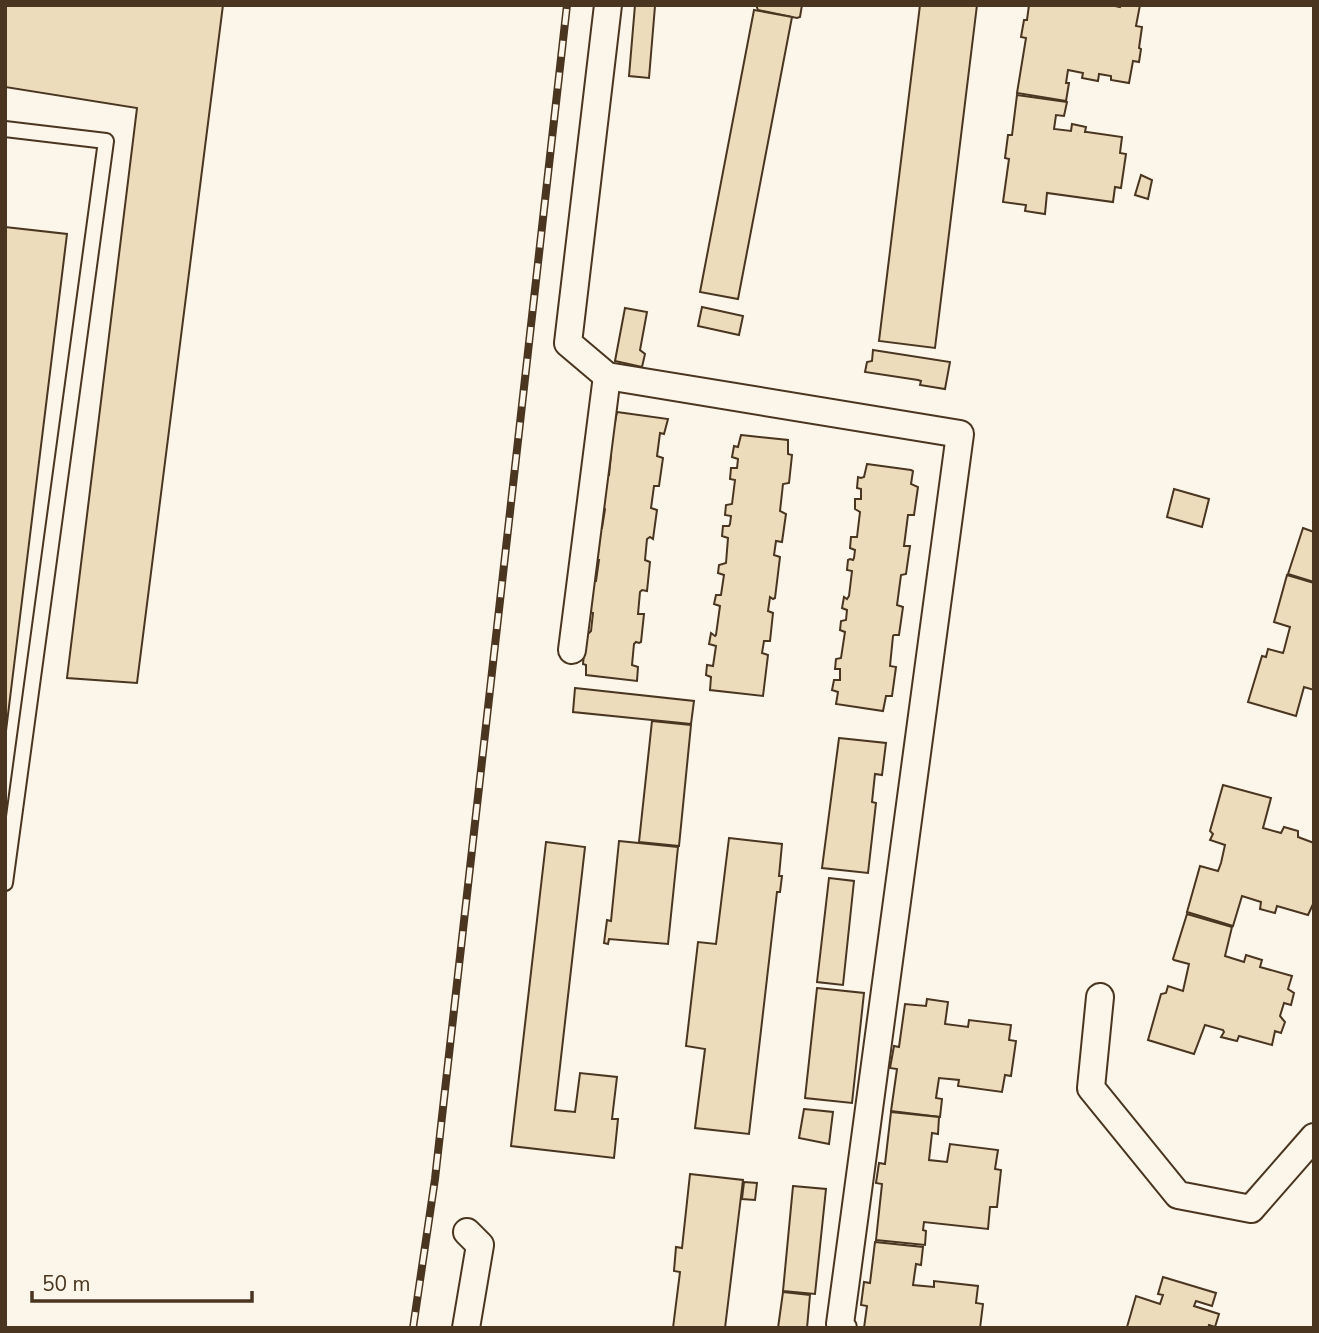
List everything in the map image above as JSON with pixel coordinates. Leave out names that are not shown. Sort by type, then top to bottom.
[{"type":"street","points":[[608,5],[568,343],[607,376],[960,434],[840,1324],[843,1328]]},
{"type":"street","points":[[572,650],[607,376]]},
{"type":"street","points":[[1100,997],[1091,1088],[1178,1195],[1251,1209],[1314,1136]]},
{"type":"street","points":[[466,1328],[480,1245],[467,1232]]},
{"type":"lane","points":[[5,129],[106,141],[5,883]]},
{"type":"building","points":[[5,5],[223,5],[137,683],[67,678],[137,108],[5,87]]},
{"type":"building","points":[[635,5],[655,6],[649,78],[629,76]]},
{"type":"building","points":[[756,5],[802,5],[800,17],[797,18],[758,10]]},
{"type":"building","points":[[920,5],[977,5],[935,348],[879,341]]},
{"type":"building","points":[[1029,5],[1140,5],[1136,26],[1142,27],[1141,49],[1139,62],[1133,61],[1129,83],[1111,80],[1111,76],[1099,74],[1098,81],[1082,78],[1083,73],[1068,70],[1066,101],[1017,93],[1026,38],[1021,37]]},
{"type":"building","points":[[754,10],[792,17],[738,299],[700,292]]},
{"type":"building","points":[[1017,95],[1067,102],[1064,116],[1056,115],[1054,129],[1071,131],[1072,124],[1086,127],[1085,132],[1122,137],[1120,153],[1126,154],[1121,188],[1115,187],[1113,202],[1047,193],[1045,214],[1025,211],[1026,205],[1003,202],[1009,159],[1005,158],[1008,135],[1012,135]]},
{"type":"building","points":[[1141,175],[1152,180],[1148,199],[1135,195]]},
{"type":"building","points":[[5,227],[67,234],[5,739]]},
{"type":"building","points":[[702,307],[743,316],[739,335],[698,326]]},
{"type":"building","points":[[625,308],[647,312],[640,350],[645,354],[642,367],[615,361]]},
{"type":"building","points":[[873,350],[950,362],[945,389],[920,385],[921,381],[918,380],[865,372],[867,362],[872,361]]},
{"type":"building","points":[[617,412],[668,419],[664,434],[660,433],[657,456],[663,458],[659,486],[654,486],[651,508],[657,510],[653,539],[647,539],[645,560],[650,562],[647,591],[640,592],[638,614],[644,614],[641,642],[634,644],[632,665],[638,667],[637,681],[586,675],[586,665],[583,664],[586,633],[591,631],[593,613],[589,612],[599,560],[595,560],[599,529],[602,528],[605,509],[602,506],[605,475],[609,475],[611,455],[608,454]]},
{"type":"building","points":[[741,435],[788,440],[788,454],[792,455],[789,483],[783,484],[780,511],[786,514],[782,542],[776,541],[774,555],[780,557],[775,598],[770,597],[768,611],[773,613],[770,641],[764,641],[762,653],[768,655],[763,696],[710,690],[711,677],[706,675],[707,665],[713,666],[716,646],[709,644],[711,633],[716,635],[720,606],[714,604],[716,595],[721,595],[724,575],[718,573],[719,565],[726,563],[728,538],[722,536],[723,526],[730,524],[731,516],[725,515],[726,505],[732,504],[735,480],[730,479],[731,468],[737,468],[738,459],[732,457],[734,446],[738,447]]},
{"type":"building","points":[[867,464],[911,470],[911,484],[918,487],[914,515],[908,515],[904,546],[910,546],[906,574],[901,575],[897,605],[903,607],[899,635],[893,636],[890,666],[896,667],[892,696],[886,696],[883,711],[836,704],[838,692],[832,690],[834,680],[840,680],[840,669],[835,669],[836,659],[841,658],[845,632],[840,630],[841,621],[846,620],[847,610],[842,608],[844,597],[847,599],[849,596],[852,571],[847,570],[848,560],[853,560],[855,550],[850,548],[851,537],[857,537],[860,512],[855,509],[855,499],[861,499],[861,489],[857,488],[858,477],[864,477]]},
{"type":"building","points":[[1174,489],[1209,499],[1202,527],[1167,517]]},
{"type":"building","points":[[1303,528],[1314,532],[1314,582],[1288,574]]},
{"type":"building","points":[[1287,575],[1314,583],[1314,690],[1304,687],[1296,716],[1248,702],[1262,656],[1266,657],[1268,649],[1283,653],[1284,650],[1290,627],[1274,622]]},
{"type":"building","points":[[575,688],[694,701],[691,724],[573,712]]},
{"type":"building","points":[[652,721],[691,725],[679,846],[639,842]]},
{"type":"building","points":[[839,738],[886,743],[882,775],[875,774],[872,802],[876,803],[868,873],[822,868]]},
{"type":"building","points":[[1223,785],[1271,798],[1263,828],[1281,833],[1284,827],[1298,831],[1298,837],[1314,843],[1314,902],[1308,915],[1277,906],[1275,913],[1260,909],[1261,902],[1242,896],[1233,926],[1187,912],[1200,866],[1218,871],[1221,863],[1225,845],[1210,840],[1213,834],[1210,831]]},
{"type":"building","points":[[729,838],[782,844],[779,876],[782,876],[780,892],[777,892],[749,1134],[695,1128],[705,1049],[686,1046],[698,942],[716,944]]},
{"type":"building","points":[[619,841],[678,847],[668,944],[609,939],[608,944],[604,943],[607,920],[611,921]]},
{"type":"building","points":[[546,842],[585,847],[555,1110],[575,1112],[580,1073],[617,1077],[612,1119],[618,1119],[614,1158],[511,1146]]},
{"type":"building","points":[[829,878],[854,881],[843,985],[817,982]]},
{"type":"building","points":[[1187,914],[1232,927],[1225,956],[1244,962],[1246,955],[1262,960],[1260,967],[1292,976],[1288,989],[1294,993],[1291,1005],[1284,1003],[1280,1016],[1285,1022],[1281,1033],[1275,1031],[1272,1045],[1239,1036],[1237,1041],[1221,1037],[1223,1030],[1205,1025],[1194,1054],[1148,1040],[1161,994],[1166,993],[1168,986],[1183,991],[1189,964],[1173,959]]},
{"type":"building","points":[[817,988],[864,993],[852,1103],[805,1098]]},
{"type":"building","points":[[927,999],[948,1002],[945,1024],[968,1027],[969,1020],[1011,1025],[1009,1040],[1016,1041],[1011,1076],[1005,1075],[1002,1092],[958,1086],[959,1080],[939,1078],[936,1098],[942,1099],[940,1117],[891,1111],[897,1069],[890,1068],[894,1046],[899,1047],[905,1004],[926,1006]]},
{"type":"building","points":[[804,1109],[833,1112],[829,1144],[799,1138]]},
{"type":"building","points":[[891,1112],[939,1117],[938,1134],[932,1133],[929,1160],[947,1162],[950,1144],[998,1150],[995,1169],[1001,1170],[997,1207],[990,1207],[988,1229],[924,1222],[925,1245],[876,1240],[882,1184],[876,1183],[879,1163],[885,1164]]},
{"type":"building","points":[[690,1174],[743,1180],[725,1328],[673,1328],[680,1272],[674,1271],[676,1247],[682,1248]]},
{"type":"building","points":[[744,1182],[757,1183],[755,1200],[742,1199]]},
{"type":"building","points":[[793,1186],[826,1189],[815,1294],[783,1291]]},
{"type":"building","points":[[875,1242],[923,1247],[921,1265],[916,1264],[913,1285],[934,1287],[934,1281],[978,1286],[976,1303],[983,1304],[980,1328],[864,1328],[867,1306],[861,1305],[864,1282],[870,1283]]},
{"type":"building","points":[[1163,1277],[1216,1293],[1212,1306],[1196,1301],[1194,1306],[1219,1314],[1215,1327],[1127,1327],[1136,1296],[1160,1304],[1163,1295],[1158,1294]]},
{"type":"building","points":[[783,1292],[810,1295],[807,1328],[778,1328]]},
{"type":"railway","points":[[413,1328],[435,1179],[567,5]]}]
